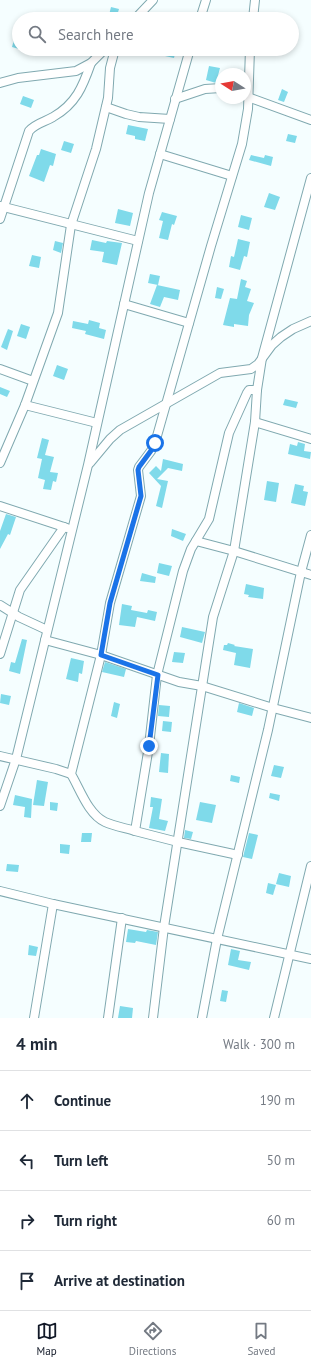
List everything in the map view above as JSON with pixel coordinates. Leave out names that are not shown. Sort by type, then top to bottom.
[{"type":"street","points":[[142,12],[153,0]]},
{"type":"street","points":[[202,12],[206,0]]},
{"type":"street","points":[[254,12],[256,0]]},
{"type":"street","points":[[0,83],[18,78],[76,71],[91,62],[97,56]]},
{"type":"street","points":[[0,463],[25,405],[58,313],[71,225],[92,161],[106,107],[113,56]]},
{"type":"street","points":[[0,806],[16,759],[45,640],[68,528],[88,465],[138,241],[160,154],[188,56]]},
{"type":"street","points":[[248,68],[249,56]]},
{"type":"street","points":[[0,219],[2,207],[30,131],[33,126],[52,118],[71,102],[81,89],[91,62]]},
{"type":"street","points":[[176,99],[205,89],[215,88]]},
{"type":"street","points":[[251,99],[311,120]]},
{"type":"street","points":[[238,855],[178,842],[105,822],[98,818],[91,809],[71,774],[101,655],[109,609],[141,496],[138,470],[153,448],[242,144],[246,126],[246,104]]},
{"type":"street","points":[[106,107],[139,117],[170,119]]},
{"type":"street","points":[[160,154],[232,176]]},
{"type":"street","points":[[153,1018],[164,927],[213,616],[234,551],[255,422],[257,390],[262,358],[311,178]]},
{"type":"street","points":[[2,207],[138,241]]},
{"type":"street","points":[[124,304],[189,323]]},
{"type":"street","points":[[88,465],[110,439],[120,430],[220,373],[251,369],[258,364],[272,346],[281,338],[293,329],[311,321]]},
{"type":"street","points":[[0,369],[33,381]]},
{"type":"street","points":[[135,831],[149,746],[158,675],[186,560],[209,519],[225,446],[233,422],[249,390],[257,390]]},
{"type":"street","points":[[25,405],[97,423]]},
{"type":"street","points":[[255,422],[311,439]]},
{"type":"street","points":[[0,506],[68,528]]},
{"type":"street","points":[[0,654],[18,594],[24,583],[68,528]]},
{"type":"street","points":[[202,1018],[217,939],[273,708],[301,572],[311,535]]},
{"type":"street","points":[[196,541],[311,575]]},
{"type":"street","points":[[0,605],[47,630]]},
{"type":"street","points":[[45,640],[101,655],[179,682],[202,686],[311,718]]},
{"type":"street","points":[[0,756],[71,774]]},
{"type":"street","points":[[274,1018],[311,866]]},
{"type":"street","points":[[0,891],[53,904],[311,958]]},
{"type":"street","points":[[34,1018],[53,904]]},
{"type":"street","points":[[108,1018],[122,918]]},
{"type":"building","points":[[111,7],[119,9],[118,12],[110,12]]},
{"type":"building","points":[[209,66],[220,68],[215,68],[215,83],[206,80]]},
{"type":"building","points":[[282,89],[288,92],[284,102],[278,100]]},
{"type":"building","points":[[23,96],[34,100],[31,108],[20,104]]},
{"type":"building","points":[[128,125],[148,129],[145,141],[135,139],[135,136],[126,134]]},
{"type":"building","points":[[288,134],[297,136],[295,143],[286,141]]},
{"type":"building","points":[[64,141],[74,144],[71,153],[61,150]]},
{"type":"building","points":[[41,149],[56,154],[53,166],[50,165],[44,182],[29,176],[37,155],[39,155]]},
{"type":"building","points":[[251,155],[264,158],[265,155],[273,157],[271,166],[249,160]]},
{"type":"building","points":[[269,193],[280,197],[275,210],[264,207]]},
{"type":"building","points":[[118,209],[133,213],[130,226],[115,223]]},
{"type":"building","points":[[162,212],[177,216],[174,225],[172,224],[168,240],[159,238],[163,221],[159,220]]},
{"type":"building","points":[[241,215],[252,218],[249,230],[238,227]]},
{"type":"building","points":[[238,239],[250,242],[247,257],[244,256],[240,270],[229,267],[231,256],[234,257]]},
{"type":"building","points":[[92,240],[106,243],[107,241],[122,243],[117,265],[102,262],[104,252],[90,250]]},
{"type":"building","points":[[55,241],[63,243],[61,253],[53,250]]},
{"type":"building","points":[[32,255],[41,257],[39,268],[29,266]]},
{"type":"building","points":[[150,274],[160,276],[158,285],[148,283]]},
{"type":"building","points":[[241,279],[247,281],[245,287],[251,289],[247,301],[254,303],[249,315],[248,326],[234,324],[234,327],[223,325],[230,298],[237,299]]},
{"type":"building","points":[[157,285],[180,290],[178,300],[164,297],[160,307],[150,304]]},
{"type":"building","points":[[217,287],[224,289],[221,299],[215,298]]},
{"type":"building","points":[[89,320],[100,323],[99,328],[106,330],[104,339],[85,334],[86,331],[72,328],[73,321],[88,324]]},
{"type":"building","points":[[21,324],[30,327],[26,339],[17,336]]},
{"type":"building","points":[[8,329],[13,331],[7,350],[1,347]]},
{"type":"building","points":[[57,365],[68,369],[64,380],[53,376]]},
{"type":"building","points":[[0,387],[10,391],[7,397],[0,394]]},
{"type":"building","points":[[285,399],[298,402],[296,408],[283,405]]},
{"type":"building","points":[[42,438],[49,440],[45,455],[54,457],[50,472],[58,473],[56,482],[53,481],[51,490],[43,489],[45,480],[38,478],[42,459],[37,458]]},
{"type":"building","points":[[298,442],[305,444],[304,451],[311,452],[310,459],[288,454],[290,444],[297,446]]},
{"type":"building","points":[[163,459],[183,464],[182,471],[168,468],[157,479],[168,481],[162,508],[156,506],[161,486],[149,473],[156,466],[161,471]]},
{"type":"building","points":[[267,481],[279,483],[276,502],[264,500]]},
{"type":"building","points":[[295,484],[304,486],[303,491],[308,492],[305,506],[291,503]]},
{"type":"building","points":[[6,514],[16,517],[10,535],[8,534],[0,549],[0,531]]},
{"type":"building","points":[[172,529],[186,534],[183,541],[171,536]]},
{"type":"building","points":[[159,563],[172,566],[169,576],[157,573]]},
{"type":"building","points":[[142,573],[156,577],[155,583],[140,581]]},
{"type":"building","points":[[246,584],[264,588],[263,599],[248,597],[249,595],[244,594]]},
{"type":"building","points":[[122,604],[132,606],[131,610],[147,613],[148,610],[157,612],[155,621],[137,617],[135,627],[119,625]]},
{"type":"building","points":[[182,627],[205,632],[202,643],[180,637]]},
{"type":"building","points":[[22,639],[27,640],[20,674],[9,671],[11,662],[15,663]]},
{"type":"building","points":[[228,643],[235,645],[234,646],[253,649],[250,668],[234,665],[236,653],[223,650],[224,645],[227,645]]},
{"type":"building","points":[[174,652],[185,653],[183,663],[172,662]]},
{"type":"building","points":[[71,658],[84,661],[82,674],[79,673],[78,682],[66,679]]},
{"type":"building","points":[[105,662],[126,669],[124,677],[102,672]]},
{"type":"building","points":[[1,694],[11,696],[9,705],[0,703]]},
{"type":"building","points":[[114,702],[120,704],[117,718],[111,716]]},
{"type":"building","points":[[239,703],[254,708],[252,716],[237,712]]},
{"type":"building","points":[[159,705],[170,706],[169,717],[158,716]]},
{"type":"building","points":[[163,721],[172,722],[171,732],[162,731]]},
{"type":"building","points":[[161,753],[169,754],[168,773],[159,772]]},
{"type":"building","points":[[274,765],[284,767],[281,778],[271,776]]},
{"type":"building","points":[[231,775],[240,777],[239,783],[230,781]]},
{"type":"building","points":[[37,780],[48,782],[44,806],[33,805]]},
{"type":"building","points":[[270,793],[280,795],[279,801],[269,798]]},
{"type":"building","points":[[15,795],[32,799],[31,818],[24,817],[25,807],[13,805]]},
{"type":"building","points":[[151,797],[162,799],[159,819],[168,821],[165,831],[149,828],[153,807],[150,807]]},
{"type":"building","points":[[50,802],[58,803],[57,811],[50,810]]},
{"type":"building","points":[[200,802],[216,805],[212,823],[196,820]]},
{"type":"building","points":[[185,830],[193,832],[191,839],[184,838]]},
{"type":"building","points":[[82,833],[92,833],[91,842],[81,842]]},
{"type":"building","points":[[249,833],[258,835],[252,859],[243,857]]},
{"type":"building","points":[[60,844],[70,845],[69,854],[60,853]]},
{"type":"building","points":[[7,864],[19,865],[18,872],[6,871]]},
{"type":"building","points":[[279,873],[291,876],[289,887],[276,884]]},
{"type":"building","points":[[268,883],[276,885],[273,895],[266,893]]},
{"type":"building","points":[[128,929],[158,932],[156,945],[136,941],[135,943],[126,942]]},
{"type":"building","points":[[29,945],[38,947],[36,956],[28,955]]},
{"type":"building","points":[[231,949],[240,951],[238,960],[251,962],[249,970],[228,965]]},
{"type":"building","points":[[222,990],[228,991],[226,1002],[220,1001]]},
{"type":"building","points":[[120,1006],[133,1008],[132,1018],[118,1018]]},
{"type":"route","points":[[149,746],[158,675],[101,655],[110,603],[142,492],[138,470],[155,443]]}]
